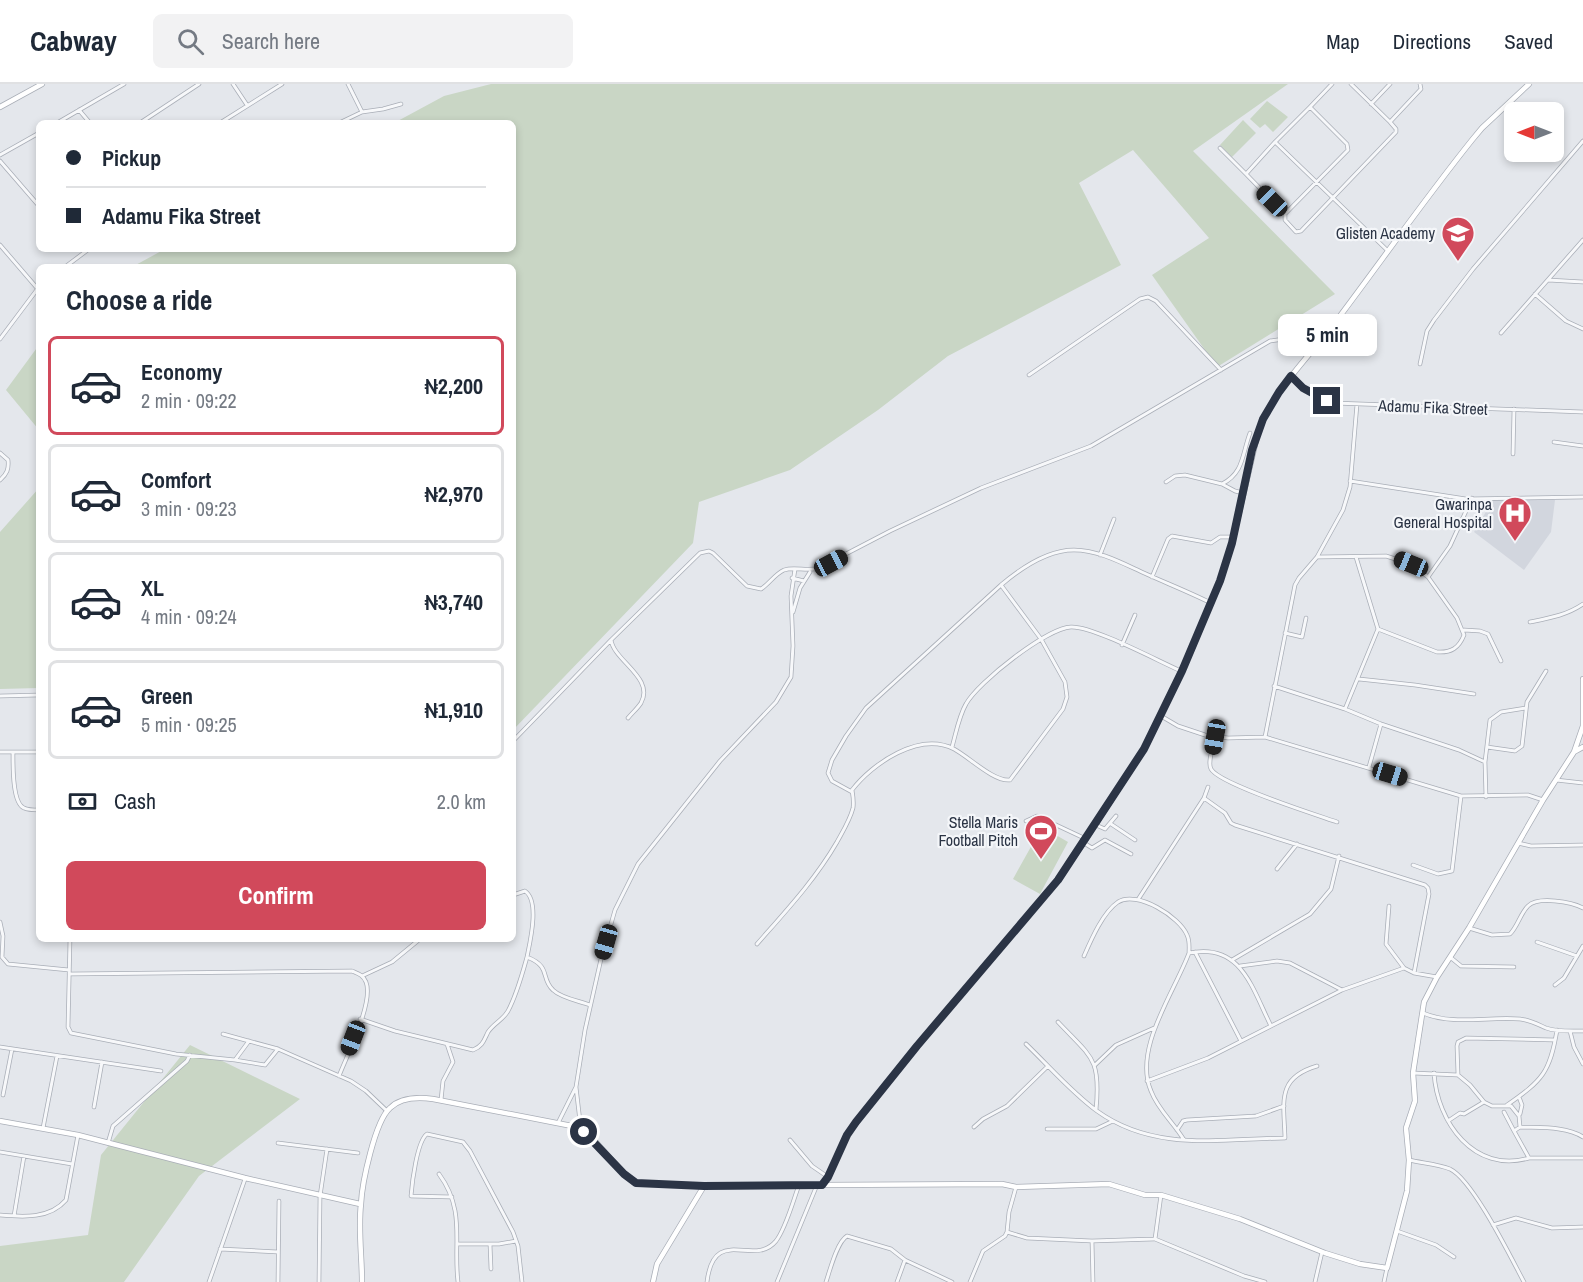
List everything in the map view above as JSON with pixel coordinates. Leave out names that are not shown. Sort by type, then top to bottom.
[{"type":"street","points":[[0,107],[42,84]]},
{"type":"street","points":[[62,120],[124,84]]},
{"type":"street","points":[[145,120],[199,84]]},
{"type":"street","points":[[233,84],[247,105]]},
{"type":"street","points":[[224,120],[282,84]]},
{"type":"street","points":[[348,84],[362,112]]},
{"type":"street","points":[[1246,174],[1332,84]]},
{"type":"street","points":[[1310,108],[1348,147],[1346,152],[1285,214],[1285,220],[1299,232],[1396,132],[1390,122],[1350,84]]},
{"type":"street","points":[[1371,104],[1390,84]]},
{"type":"street","points":[[1390,122],[1421,89],[1420,84]]},
{"type":"street","points":[[777,1282],[820,1185],[828,1177],[837,1153],[860,1117],[1058,880],[1144,749],[1182,671],[1211,603],[1233,537],[1252,450],[1263,419],[1279,392],[1482,128],[1529,84]]},
{"type":"street","points":[[345,120],[362,112],[402,104]]},
{"type":"street","points":[[79,110],[87,120]]},
{"type":"street","points":[[0,155],[36,135]]},
{"type":"street","points":[[1420,364],[1427,330],[1434,320],[1473,269],[1583,141]]},
{"type":"street","points":[[1275,142],[1388,251]]},
{"type":"street","points":[[1220,148],[1285,214]]},
{"type":"street","points":[[0,161],[36,203]]},
{"type":"street","points":[[1501,333],[1583,240]]},
{"type":"street","points":[[0,245],[36,286]]},
{"type":"street","points":[[68,264],[85,252]]},
{"type":"street","points":[[1548,280],[1583,282]]},
{"type":"street","points":[[0,339],[36,291]]},
{"type":"street","points":[[1535,294],[1566,321],[1583,329]]},
{"type":"street","points":[[1029,375],[1140,299],[1148,297],[1156,301],[1221,370]]},
{"type":"street","points":[[516,738],[611,640],[703,552],[713,553],[741,582],[756,589],[764,588],[781,572],[795,569],[810,571],[831,563],[890,531],[981,488],[1091,446],[1270,341],[1312,339],[1319,341]]},
{"type":"street","name":"Adamu Fika Street","points":[[1291,376],[1303,388],[1327,401],[1583,412]]},
{"type":"street","points":[[1265,737],[1296,585],[1299,578],[1317,557],[1343,510],[1350,482],[1357,404]]},
{"type":"street","points":[[1513,454],[1514,410]]},
{"type":"street","points":[[1222,484],[1233,479],[1238,473],[1250,434]]},
{"type":"street","points":[[1554,442],[1583,446]]},
{"type":"street","points":[[0,453],[8,460],[9,466],[0,480]]},
{"type":"street","points":[[1166,482],[1179,475],[1222,484],[1243,493]]},
{"type":"street","points":[[1350,482],[1472,498],[1583,497]]},
{"type":"street","points":[[1428,577],[1450,546],[1472,498]]},
{"type":"street","points":[[1100,555],[1114,519]]},
{"type":"street","points":[[1152,577],[1168,539],[1172,536],[1211,543],[1220,537],[1233,537]]},
{"type":"street","points":[[757,944],[817,875],[847,823],[853,808],[852,792],[832,782],[828,773],[832,760],[846,736],[866,708],[1023,567],[1072,550],[1100,555],[1211,603]]},
{"type":"street","points":[[1317,557],[1378,555],[1396,558],[1411,564],[1428,577],[1464,630],[1461,643],[1454,650],[1437,652],[1378,629]]},
{"type":"street","points":[[1346,709],[1378,629],[1356,557]]},
{"type":"street","points":[[558,1124],[576,1087],[590,1005],[615,910],[638,864],[726,753],[776,702],[790,677],[791,596],[795,569]]},
{"type":"street","points":[[792,617],[797,595],[810,571]]},
{"type":"street","points":[[792,578],[804,581]]},
{"type":"street","points":[[852,792],[863,776],[879,764],[900,752],[928,745],[952,748],[996,777],[1004,781],[1010,780],[1063,709],[1067,697],[1065,682],[1041,639],[1001,585]]},
{"type":"street","points":[[1530,621],[1557,617],[1572,612],[1583,604]]},
{"type":"street","points":[[1122,645],[1135,615]]},
{"type":"street","points":[[1285,633],[1302,637],[1306,618]]},
{"type":"street","points":[[952,748],[965,705],[974,692],[983,682],[1052,632],[1071,627],[1089,630],[1182,671]]},
{"type":"street","points":[[1464,630],[1488,634],[1501,661]]},
{"type":"street","points":[[611,640],[612,648],[639,677],[644,695],[628,718]]},
{"type":"street","points":[[1487,747],[1515,751],[1519,749],[1523,739],[1526,708],[1533,690],[1546,671]]},
{"type":"street","points":[[1359,679],[1474,694]]},
{"type":"street","points":[[1384,1282],[1407,1191],[1409,1160],[1406,1128],[1415,1101],[1413,1073],[1424,1002],[1543,800],[1574,752],[1583,726],[1583,679]]},
{"type":"street","points":[[1274,686],[1346,709],[1381,724],[1459,750],[1485,762]]},
{"type":"street","points":[[0,696],[36,695]]},
{"type":"street","points":[[1486,797],[1485,762],[1488,725],[1493,716],[1510,710],[1526,708]]},
{"type":"street","points":[[1161,716],[1178,726],[1215,737],[1265,737],[1461,796],[1528,795],[1543,800]]},
{"type":"street","points":[[1369,767],[1381,724]]},
{"type":"street","points":[[1215,737],[1210,764],[1215,773],[1268,798],[1337,822]]},
{"type":"street","points":[[1574,752],[1583,747]]},
{"type":"street","points":[[0,752],[36,752]]},
{"type":"street","points":[[13,752],[16,796],[19,804],[24,808],[36,810]]},
{"type":"street","points":[[1556,780],[1583,783]]},
{"type":"street","points":[[1139,898],[1204,798],[1208,787]]},
{"type":"street","points":[[1413,864],[1438,874],[1452,871],[1461,796]]},
{"type":"street","points":[[1204,798],[1226,813],[1231,823],[1235,825],[1339,856],[1420,883],[1428,888],[1414,973]]},
{"type":"street","points":[[1026,821],[1038,816],[1085,841],[1092,848],[1105,840],[1131,854]]},
{"type":"street","points":[[1096,825],[1105,829],[1116,816]]},
{"type":"street","points":[[1111,824],[1135,840]]},
{"type":"street","points":[[1518,843],[1531,846],[1583,845]]},
{"type":"street","points":[[1277,869],[1297,844]]},
{"type":"street","points":[[1232,960],[1310,914],[1330,889],[1339,856]]},
{"type":"street","points":[[360,1019],[473,1050],[484,1041],[495,1023],[502,1019],[508,1011],[518,989],[527,957],[532,929],[532,900],[525,891],[516,894]]},
{"type":"street","points":[[1084,956],[1092,937],[1111,909],[1124,899],[1139,898],[1165,913],[1181,925],[1187,933],[1190,943],[1189,953],[1156,1027],[1146,1063],[1147,1081],[1151,1093],[1184,1140]]},
{"type":"street","points":[[1469,928],[1492,935],[1510,934],[1526,909],[1535,902],[1563,902],[1583,908]]},
{"type":"street","points":[[1389,906],[1386,944],[1404,968],[1414,973],[1437,977]]},
{"type":"street","points":[[0,922],[3,936],[2,957],[8,964],[69,972],[352,971],[363,976],[367,985],[367,1001],[339,1076]]},
{"type":"street","points":[[70,942],[68,1027],[71,1033],[189,1055],[265,1065],[278,1049]]},
{"type":"street","points":[[363,976],[392,962],[416,942]]},
{"type":"street","points":[[1537,942],[1577,956]]},
{"type":"street","points":[[1555,985],[1563,978],[1583,946]]},
{"type":"street","points":[[1189,953],[1213,951],[1240,966],[1271,1026]]},
{"type":"street","points":[[1195,952],[1241,1041]]},
{"type":"street","points":[[527,957],[542,966],[549,985],[555,992],[590,1005]]},
{"type":"street","points":[[1450,957],[1461,966],[1514,967]]},
{"type":"street","points":[[1240,966],[1277,961],[1290,963],[1342,990]]},
{"type":"street","points":[[1147,1081],[1208,1058],[1342,990],[1404,968]]},
{"type":"street","points":[[1421,1012],[1438,1018],[1459,1020],[1504,1017],[1522,1019],[1557,1030],[1583,1031]]},
{"type":"street","points":[[1058,1022],[1095,1065],[1098,1082],[1096,1110]]},
{"type":"street","points":[[1095,1065],[1116,1045],[1156,1027]]},
{"type":"street","points":[[1506,1106],[1519,1097],[1547,1070],[1557,1030]]},
{"type":"street","points":[[1570,1030],[1574,1047],[1583,1064]]},
{"type":"street","points":[[223,1034],[278,1049],[351,1081],[366,1091],[387,1111]]},
{"type":"street","points":[[1458,1075],[1457,1046],[1458,1042],[1466,1038],[1555,1040]]},
{"type":"street","points":[[235,1060],[249,1041]]},
{"type":"street","points":[[441,1100],[443,1081],[453,1062],[447,1044]]},
{"type":"street","points":[[1026,1044],[1096,1110],[1113,1121],[1155,1138],[1184,1140],[1285,1138],[1284,1106],[1290,1081],[1300,1071],[1317,1066]]},
{"type":"street","points":[[0,1047],[161,1071]]},
{"type":"street","points":[[3,1095],[12,1049]]},
{"type":"street","points":[[43,1128],[57,1055]]},
{"type":"street","points":[[108,1143],[113,1126],[187,1061],[189,1055]]},
{"type":"street","points":[[94,1107],[102,1062]]},
{"type":"street","points":[[974,1127],[983,1119],[1007,1106],[1048,1065]]},
{"type":"street","points":[[1413,1073],[1458,1075],[1484,1102],[1492,1106],[1511,1106],[1519,1116]]},
{"type":"street","points":[[1434,1073],[1436,1093],[1448,1121],[1469,1148],[1484,1157],[1513,1160],[1583,1158]]},
{"type":"street","points":[[576,1087],[581,1130]]},
{"type":"street","points":[[362,1282],[360,1204],[377,1128],[387,1111],[395,1104],[422,1097],[581,1130],[594,1140],[624,1174],[636,1183],[704,1186],[1002,1184],[1016,1187],[1109,1184],[1145,1195],[1161,1195],[1240,1218],[1322,1252],[1360,1264],[1387,1268]]},
{"type":"street","points":[[1519,1097],[1522,1105],[1519,1116],[1520,1127]]},
{"type":"street","points":[[1448,1121],[1484,1102]]},
{"type":"street","points":[[1178,1130],[1187,1120],[1256,1116],[1284,1106]]},
{"type":"street","points":[[1504,1112],[1529,1158]]},
{"type":"street","points":[[0,1121],[78,1135],[245,1178],[360,1204]]},
{"type":"street","points":[[1047,1129],[1096,1129],[1113,1121]]},
{"type":"street","points":[[1514,1131],[1520,1127],[1568,1131],[1583,1137]]},
{"type":"street","points":[[452,1197],[411,1196],[422,1140],[428,1134],[463,1142],[466,1145],[513,1232],[522,1282]]},
{"type":"street","points":[[0,1215],[36,1217],[61,1206],[66,1200],[78,1135]]},
{"type":"street","points":[[790,1140],[812,1166],[828,1177]]},
{"type":"street","points":[[278,1143],[358,1153]]},
{"type":"street","points":[[319,1282],[320,1196],[327,1149]]},
{"type":"street","points":[[0,1152],[73,1164]]},
{"type":"street","points":[[14,1216],[24,1156]]},
{"type":"street","points":[[1409,1160],[1449,1169],[1458,1174],[1493,1225],[1524,1282]]},
{"type":"street","points":[[439,1174],[452,1197],[458,1222],[458,1282]]},
{"type":"street","points":[[209,1282],[245,1178]]},
{"type":"street","points":[[707,1282],[708,1269],[713,1257],[722,1252],[765,1249],[776,1241],[799,1185]]},
{"type":"street","points":[[653,1282],[657,1264],[704,1186]]},
{"type":"street","points":[[970,1282],[983,1251],[1005,1236],[1007,1232],[1009,1212],[1016,1187]]},
{"type":"street","points":[[1155,1239],[1161,1195]]},
{"type":"street","points":[[278,1282],[279,1201]]},
{"type":"street","points":[[1493,1225],[1516,1218],[1552,1228],[1583,1227]]},
{"type":"street","points":[[1397,1231],[1436,1245],[1454,1257]]},
{"type":"street","points":[[1007,1232],[1027,1239],[1092,1241],[1155,1239],[1233,1272],[1265,1282]]},
{"type":"street","points":[[826,1282],[843,1238],[847,1236],[891,1249],[905,1260],[952,1282]]},
{"type":"street","points":[[458,1244],[516,1241]]},
{"type":"street","points":[[1092,1241],[1093,1282]]},
{"type":"street","points":[[490,1244],[491,1269]]},
{"type":"street","points":[[220,1249],[278,1252]]},
{"type":"street","points":[[1315,1282],[1322,1252]]},
{"type":"street","points":[[897,1282],[905,1260]]},
{"type":"shaded area","name":"Gwarinpa General Hospital","points":[[1493,500],[1555,500],[1551,532],[1524,570],[1474,532]]},
{"type":"green space","points":[[491,84],[1288,84],[1193,151],[1335,294],[1217,367],[1152,275],[1209,238],[1133,150],[1079,183],[1121,265],[948,356],[878,410],[790,470],[699,502],[693,543],[516,727],[516,264],[138,264],[160,252],[516,252],[516,120],[400,120],[444,96]]},
{"type":"green space","points":[[1267,101],[1288,117],[1273,132],[1265,124],[1260,128],[1250,119]]},
{"type":"green space","points":[[1243,120],[1256,133],[1232,157],[1220,145]]},
{"type":"green space","points":[[36,349],[36,426],[6,390]]},
{"type":"green space","points":[[36,491],[36,688],[0,689],[0,532]]},
{"type":"green space","name":"Stella Maris Football Pitch","points":[[1042,827],[1068,842],[1040,894],[1013,879]]},
{"type":"green space","points":[[190,1045],[300,1099],[199,1176],[124,1282],[0,1282],[0,1246],[88,1235],[101,1155]]},
{"type":"place","name":"Glisten Academy","points":[[1458,262]]},
{"type":"place","name":"Gwarinpa General Hospital","points":[[1515,542]]},
{"type":"place","name":"Stella Maris Football Pitch","points":[[1041,860]]},
{"type":"route","points":[[584,1132],[624,1174],[636,1183],[704,1186],[822,1185],[828,1177],[837,1153],[856,1122],[917,1046],[1058,880],[1144,749],[1182,671],[1220,581],[1232,543],[1252,450],[1263,419],[1279,392],[1291,376],[1303,388],[1327,401]]}]
